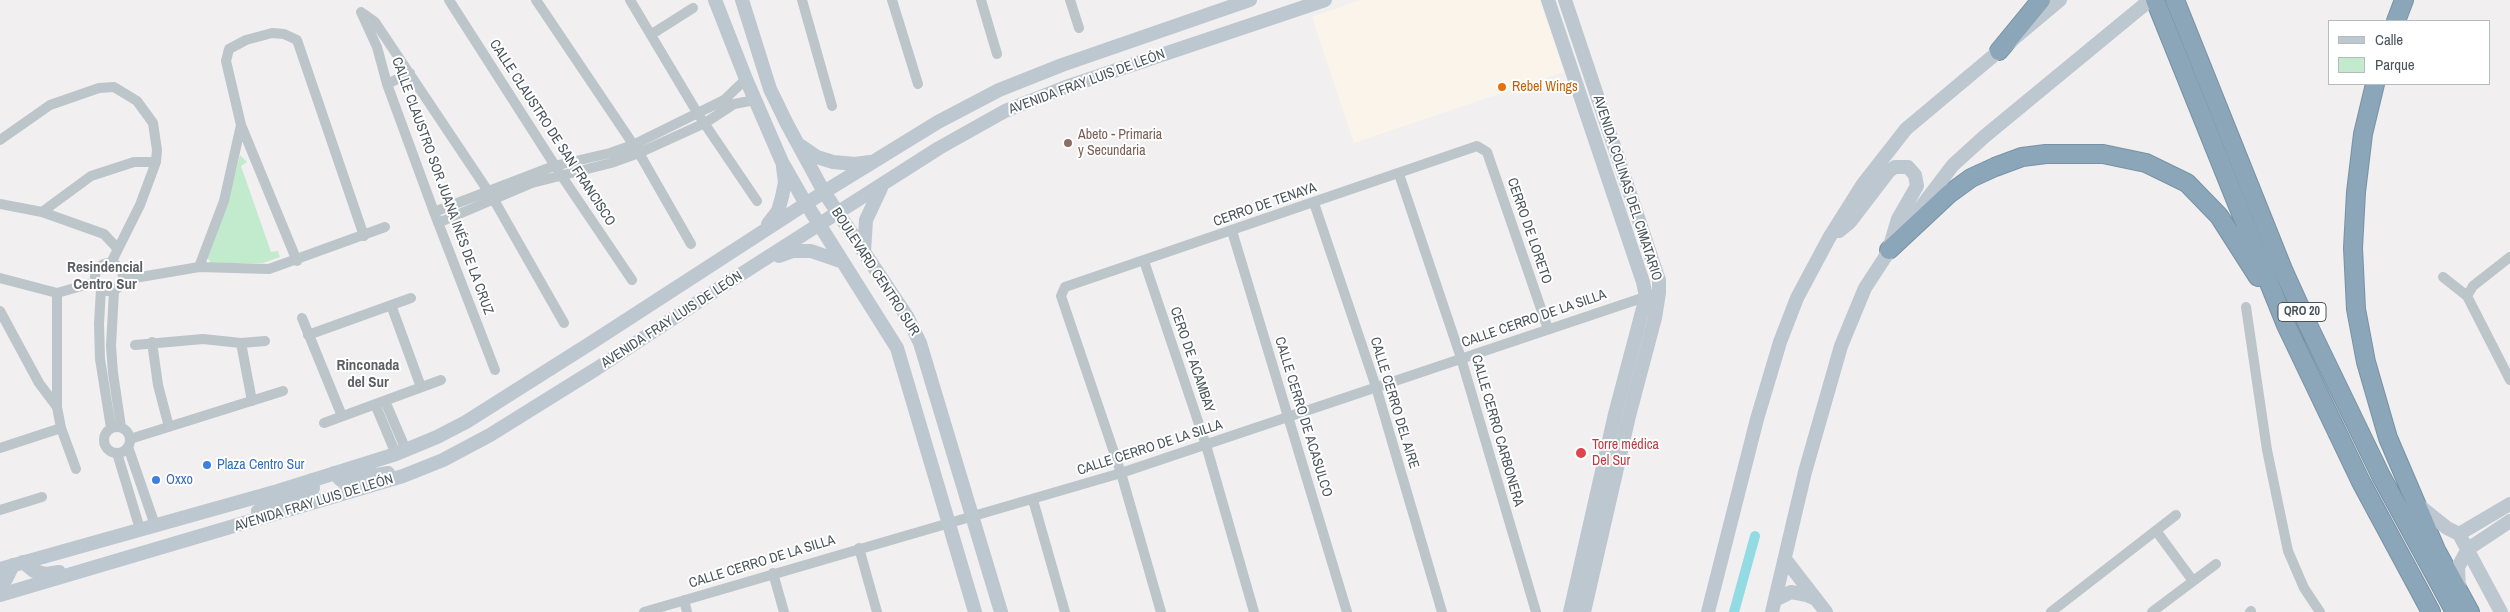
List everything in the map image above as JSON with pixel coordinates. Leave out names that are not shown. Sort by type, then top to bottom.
[{"type":"highway","points":[[1998,52],[2041,0]]},
{"type":"highway","name":"QRO 20","points":[[2155,0],[2286,326],[2361,482],[2431,612]]},
{"type":"highway","name":"QRO 20","points":[[2175,0],[2284,272],[2309,327],[2381,476],[2454,612]]},
{"type":"highway","points":[[2396,20],[2404,0]]},
{"type":"highway","points":[[2375,85],[2363,134],[2356,192],[2353,248],[2356,309],[2375,396],[2388,438],[2436,550],[2470,612]]},
{"type":"highway","points":[[1888,250],[1949,194],[1971,178],[1995,167],[2022,157],[2046,154],[2103,154],[2126,157],[2166,171],[2187,183],[2204,200],[2233,235],[2286,326]]},
{"type":"main road","name":"BOULEVARD CENTRO SUR","points":[[715,0],[746,79],[782,162],[806,204],[897,348],[975,612]]},
{"type":"main road","name":"BOULEVARD CENTRO SUR","points":[[742,0],[770,89],[798,144],[824,192],[908,318],[920,343],[974,516],[1001,612]]},
{"type":"main road","points":[[748,0],[748,15]]},
{"type":"main road","name":"AVENIDA FRAY LUIS DE LEÓN","points":[[12,565],[312,480],[401,452],[466,422],[752,237],[938,122],[999,90],[1062,65],[1250,0]]},
{"type":"main road","name":"AVENIDA FRAY LUIS DE LEÓN","points":[[0,595],[421,469],[490,435],[939,148],[1005,111],[1076,84],[1324,0]]},
{"type":"main road","name":"AVENIDA COLINAS DEL CIMATARIO","points":[[1548,0],[1643,282],[1652,295]]},
{"type":"main road","name":"AVENIDA COLINAS DEL CIMATARIO","points":[[1565,0],[1659,280],[1652,295],[1570,612]]},
{"type":"main road","points":[[1708,612],[1757,420],[1780,342],[1798,298],[1829,238],[1863,184],[1906,129],[2060,0]]},
{"type":"main road","points":[[1774,606],[1810,455],[1841,346],[1864,288],[1888,250],[1953,165],[2150,0]]},
{"type":"main road","points":[[798,144],[817,157],[833,162],[855,164],[873,162]]},
{"type":"main road","points":[[752,237],[771,221],[778,210],[785,182],[782,162]]},
{"type":"main road","points":[[1829,238],[1850,222],[1889,171],[1894,167],[1908,167],[1915,175],[1917,186],[1898,219],[1888,250]]},
{"type":"main road","points":[[864,252],[866,220],[883,185]]},
{"type":"main road","points":[[765,260],[793,251],[811,251],[843,262]]},
{"type":"main road","name":"AVENIDA COLINAS DEL CIMATARIO","points":[[1584,612],[1622,415]]},
{"type":"main road","points":[[334,473],[336,478],[349,480],[405,469],[421,469]]},
{"type":"main road","points":[[222,530],[244,516],[310,492],[313,488],[312,480]]},
{"type":"main road","points":[[2415,503],[2447,528],[2464,531],[2510,504]]},
{"type":"main road","points":[[2460,594],[2458,567],[2472,545],[2510,521]]},
{"type":"main road","points":[[2464,531],[2501,612]]},
{"type":"main road","points":[[1785,559],[1826,612]]},
{"type":"main road","points":[[0,586],[6,579],[12,565],[46,574],[86,570]]},
{"type":"main road","points":[[1774,606],[1791,592],[1807,595],[1816,600]]},
{"type":"street","name":"CALLE CLAUSTRO DE SAN FRANCISCO","points":[[449,0],[554,166],[632,280]]},
{"type":"street","points":[[536,0],[636,149],[691,244]]},
{"type":"street","points":[[630,0],[698,114],[757,200]]},
{"type":"street","points":[[802,0],[832,106]]},
{"type":"street","points":[[892,0],[918,84]]},
{"type":"street","points":[[981,0],[997,54]]},
{"type":"street","points":[[1070,0],[1079,28]]},
{"type":"street","points":[[652,34],[693,8]]},
{"type":"street","name":"CALLE CLAUSTRO SOR JUANA INÉS DE LA CRUZ","points":[[410,73],[375,22],[361,12],[377,47],[387,84],[438,223],[496,370]]},
{"type":"street","points":[[297,261],[241,125],[226,61],[229,49],[246,40],[272,33],[284,34],[297,40],[364,236]]},
{"type":"street","points":[[387,84],[410,73],[491,196],[564,324]]},
{"type":"street","points":[[434,212],[532,183],[611,163],[730,96],[746,79]]},
{"type":"street","points":[[0,140],[50,105],[99,88],[114,87],[137,101],[153,122],[157,150],[156,162],[146,191],[128,230],[116,248],[111,263]]},
{"type":"street","points":[[438,223],[554,166],[636,149],[705,123],[734,104],[755,100]]},
{"type":"street","points":[[200,267],[224,201],[241,125]]},
{"type":"street","name":"CERRO DE TENAYA","points":[[1120,473],[1061,296],[1065,287],[1400,174],[1477,146]]},
{"type":"street","name":"CERRO DE LORETO","points":[[1477,146],[1487,152],[1548,329]]},
{"type":"street","points":[[42,212],[91,176],[108,168],[134,162],[156,162]]},
{"type":"street","name":"CALLE CERRO CARBONERA","points":[[1400,174],[1461,358],[1536,612]]},
{"type":"street","name":"CALLE CERRO DEL AIRE","points":[[1314,203],[1376,387],[1442,612]]},
{"type":"street","points":[[0,204],[42,212],[104,234],[128,230]]},
{"type":"street","points":[[123,280],[200,267],[269,269],[297,261],[385,228]]},
{"type":"street","name":"CALLE CERRO DE ACASULCO","points":[[1232,231],[1347,612]]},
{"type":"street","points":[[104,234],[116,248]]},
{"type":"street","points":[[2467,296],[2472,286],[2510,257]]},
{"type":"street","name":"CERO DE ACAMBAY","points":[[1144,261],[1206,445],[1254,612]]},
{"type":"street","points":[[111,263],[120,268],[123,280],[114,291],[111,337],[116,428]]},
{"type":"street","points":[[111,263],[98,268],[100,359],[116,428]]},
{"type":"street","points":[[2443,277],[2467,296],[2510,380]]},
{"type":"street","points":[[0,278],[57,293],[98,285],[114,291]]},
{"type":"street","points":[[57,293],[56,407],[61,428],[76,469]]},
{"type":"street","name":"CALLE CERRO DE LA SILLA","points":[[644,612],[858,548],[1033,500],[1120,473],[1652,295]]},
{"type":"street","points":[[308,335],[411,298]]},
{"type":"street","points":[[391,305],[421,388]]},
{"type":"street","points":[[2246,306],[2267,450],[2288,551],[2304,588],[2320,612]]},
{"type":"street","points":[[0,311],[39,383],[56,407]]},
{"type":"street","points":[[302,318],[342,416]]},
{"type":"street","points":[[135,345],[204,338],[241,343],[265,341]]},
{"type":"street","points":[[152,342],[158,385],[169,427]]},
{"type":"street","points":[[241,343],[252,401]]},
{"type":"street","points":[[324,423],[441,380]]},
{"type":"street","points":[[116,454],[129,443],[169,427],[283,391]]},
{"type":"street","points":[[380,402],[401,452]]},
{"type":"street","points":[[0,448],[61,428]]},
{"type":"street","points":[[116,428],[128,432],[129,443],[155,525]]},
{"type":"street","points":[[116,428],[105,435],[105,445],[108,450],[116,454],[140,529]]},
{"type":"street","points":[[1120,473],[1161,612]]},
{"type":"street","points":[[0,510],[42,497]]},
{"type":"street","points":[[1033,500],[1065,612]]},
{"type":"street","points":[[2050,612],[2157,532],[2176,515]]},
{"type":"street","points":[[2157,532],[2193,581]]},
{"type":"street","points":[[858,548],[877,612]]},
{"type":"street","points":[[2152,612],[2216,564]]},
{"type":"street","points":[[773,573],[784,612]]},
{"type":"street","points":[[684,600],[688,612]]},
{"type":"shaded area","points":[[1360,0],[1540,0],[1564,72],[1354,143],[1312,17]]},
{"type":"green space","points":[[240,155],[247,162],[241,166],[271,252],[278,251],[280,257],[263,263],[211,263],[205,254],[229,197]]},
{"type":"waterway","points":[[1734,612],[1755,536]]},
{"type":"place","name":"Rebel Wings","points":[[1502,87]]},
{"type":"place","name":"Abeto - Primaria y Secundaria","points":[[1068,143]]},
{"type":"place","name":"Torre médica Del Sur","points":[[1581,453]]},
{"type":"place","name":"Plaza Centro Sur","points":[[207,465]]},
{"type":"place","name":"Oxxo","points":[[156,480]]},
{"type":"district","name":"Resindencial Centro Sur","points":[[105,276]]},
{"type":"district","name":"Rinconada del Sur","points":[[368,374]]}]
